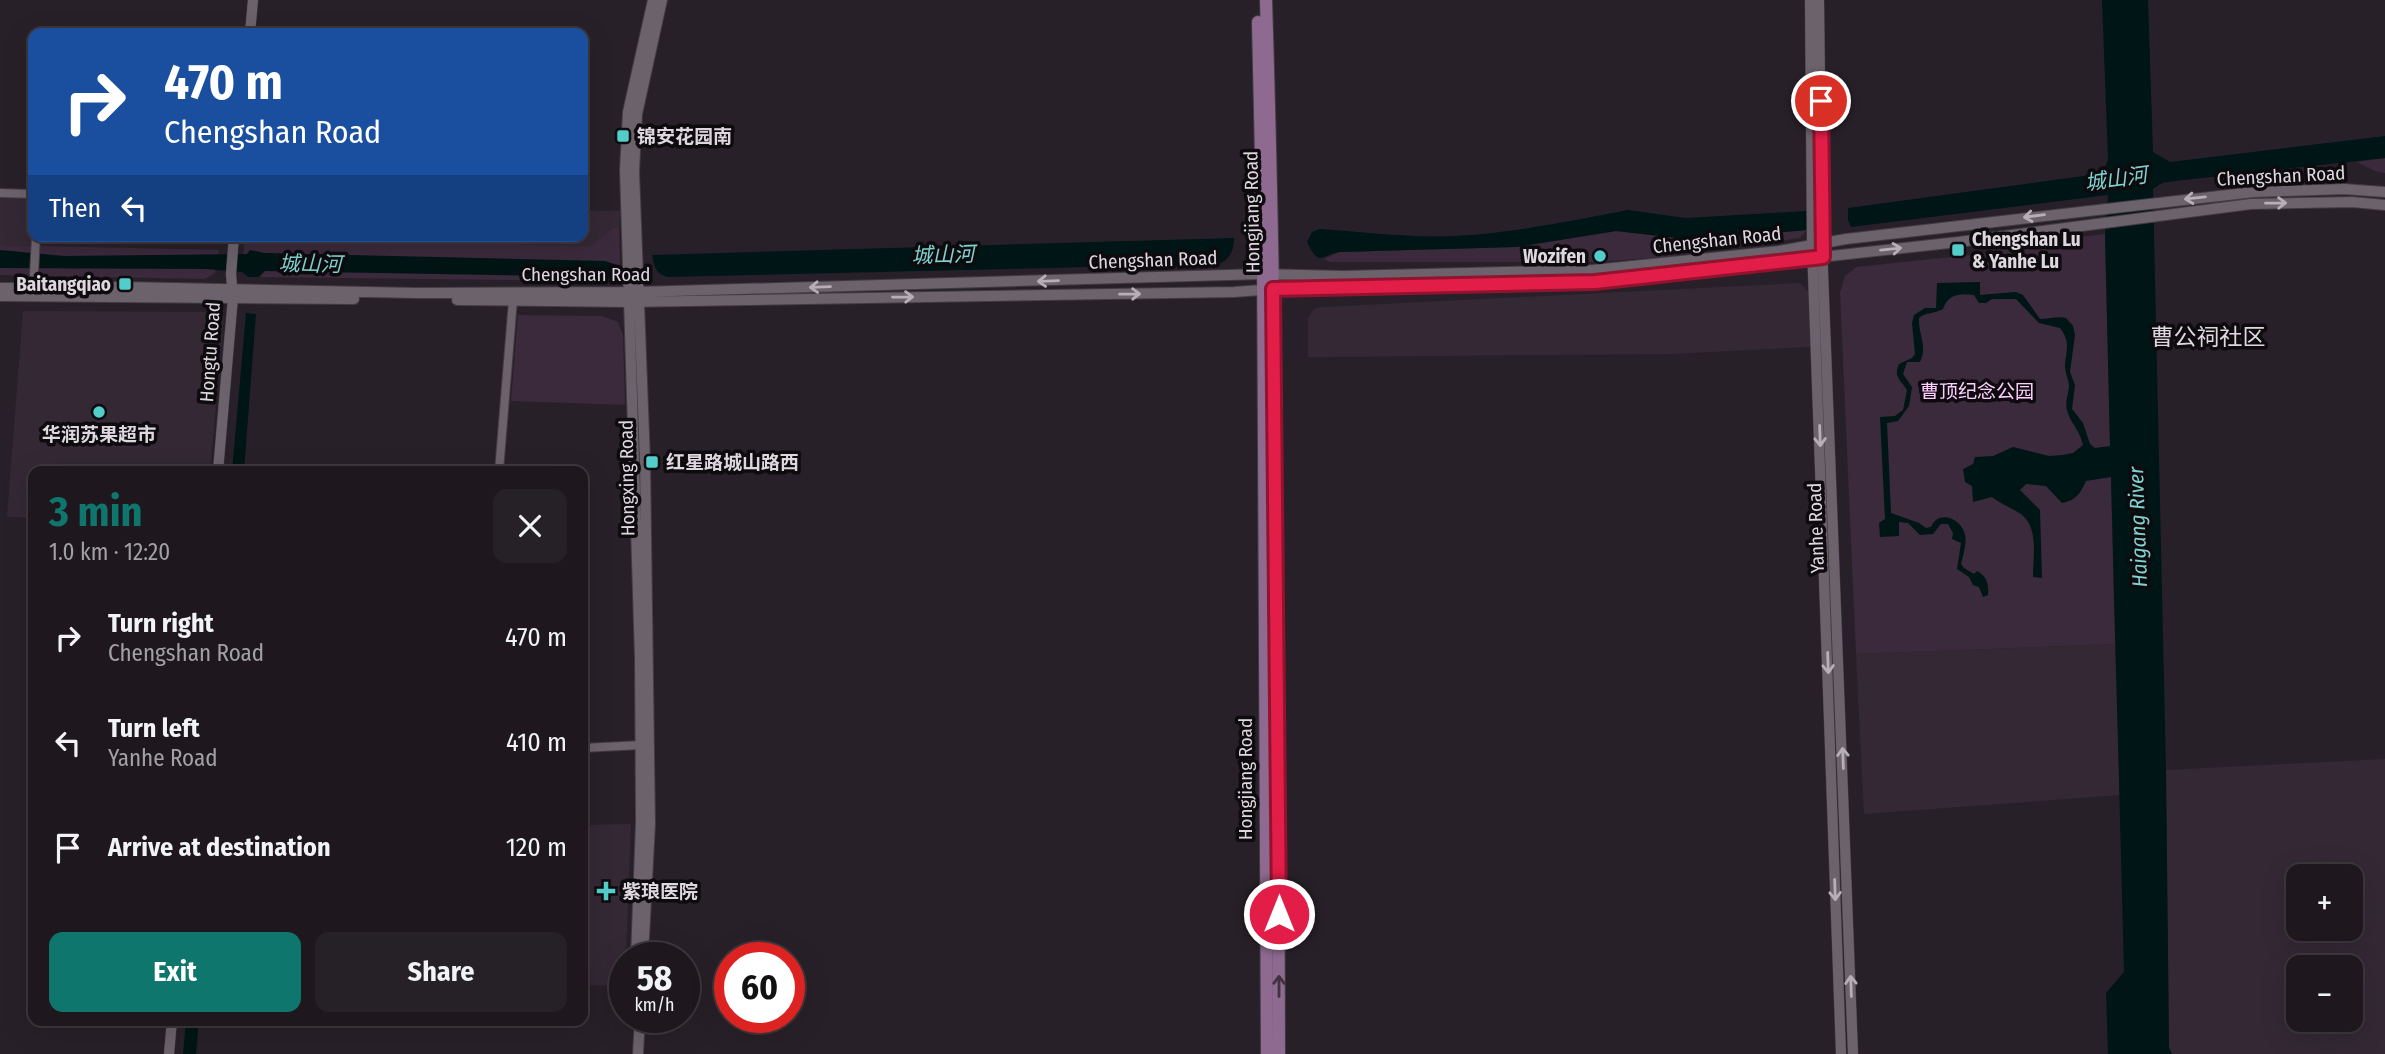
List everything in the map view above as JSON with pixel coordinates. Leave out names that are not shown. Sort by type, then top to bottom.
[{"type":"main road","name":"Hongxing Road","points":[[644,942],[650,824],[645,460],[625,170],[628,112],[653,0]]},
{"type":"main road","name":"Hongxing Road","points":[[637,942],[641,745],[634,171],[638,114],[662,0]]},
{"type":"main road","name":"Hongjiang Road","points":[[1258,0],[1268,274]]},
{"type":"main road","name":"Hongjiang Road","points":[[1266,0],[1267,1054]]},
{"type":"main road","name":"Chengshan Road","points":[[0,296],[33,293],[417,293],[634,297],[1234,292],[1595,282],[1818,251],[1846,239],[2101,209],[2254,192],[2344,189],[2385,192]]},
{"type":"main road","name":"Chengshan Road","points":[[232,293],[513,300],[1268,274],[1343,276],[1593,271],[2102,223],[2252,204],[2352,202],[2385,205]]},
{"type":"main road","name":"Chengshan Road","points":[[0,288],[33,293]]},
{"type":"main road","name":"Hongjiang Road","points":[[1268,289],[1278,689],[1279,1054]]},
{"type":"main road","points":[[631,1054],[632,1033]]},
{"type":"main road","points":[[638,1054],[639,1033]]},
{"type":"street","points":[[250,28],[253,0]]},
{"type":"street","name":"Yanhe Road","points":[[1810,0],[1841,1054]]},
{"type":"street","name":"Yanhe Road","points":[[1819,0],[1818,251],[1853,1054]]},
{"type":"street","points":[[0,193],[28,194]]},
{"type":"street","points":[[33,293],[36,242]]},
{"type":"street","name":"Hongtu Road","points":[[218,466],[234,242]]},
{"type":"street","points":[[499,466],[513,300]]},
{"type":"street","points":[[588,748],[641,745]]},
{"type":"street","points":[[169,1054],[171,1026]]},
{"type":"shaded area","points":[[0,196],[28,199],[28,242],[31,242],[31,245],[0,245]]},
{"type":"shaded area","points":[[588,210],[620,211],[619,227],[613,228],[589,246],[472,242],[588,242]]},
{"type":"shaded area","points":[[1800,283],[1809,292],[1810,347],[1670,354],[1308,357],[1308,318],[1314,309],[1323,307]]},
{"type":"shaded area","name":"华润苏果超市","points":[[23,311],[220,312],[224,316],[210,466],[28,466],[28,518],[7,517]]},
{"type":"shaded area","points":[[2115,644],[2120,795],[1864,814],[1856,654]]},
{"type":"shaded area","points":[[2385,759],[2385,1054],[2172,1054],[2169,1048],[2166,770]]},
{"type":"shaded area","name":"紫琅医院","points":[[631,824],[627,942],[609,942],[609,986],[588,985],[588,825]]},
{"type":"green space","points":[[2385,158],[2385,173],[2357,162]]},
{"type":"green space","points":[[619,227],[618,273],[596,281],[248,277],[242,272],[244,242],[451,242],[589,246],[613,228]]},
{"type":"green space","points":[[1807,230],[1800,238],[1662,257],[1598,262],[1330,262],[1324,259],[1339,252],[1516,247],[1616,231],[1695,240]]},
{"type":"green space","name":"曹顶纪念公园","points":[[2105,234],[2115,644],[1856,654],[1840,293],[1845,276],[1856,267],[1980,254],[2022,244]]},
{"type":"green space","points":[[0,245],[219,250],[215,273],[205,279],[0,275]]},
{"type":"green space","points":[[518,315],[602,316],[618,322],[623,335],[625,405],[511,401]]},
{"type":"water","points":[[2102,0],[2148,0],[2153,152],[2170,162],[2385,136],[2385,158],[2175,181],[2162,183],[2153,189],[2166,770],[2169,1048],[2172,1054],[2108,1054],[2106,993],[2124,972],[2111,477],[2086,481],[2077,496],[2062,503],[2046,486],[2026,484],[2020,490],[2040,510],[2042,578],[2033,577],[2034,543],[2027,520],[1992,497],[1973,502],[1972,486],[1965,482],[1963,469],[1973,464],[1975,457],[1993,456],[2013,447],[2049,456],[2062,455],[2073,453],[2083,445],[2067,410],[2067,342],[2060,328],[2039,323],[2016,299],[1992,299],[1979,303],[1974,295],[1951,297],[1943,309],[1919,318],[1922,356],[1920,362],[1907,362],[1903,374],[1912,387],[1909,406],[1898,421],[1887,423],[1891,513],[1926,528],[1931,527],[1939,518],[1955,520],[1963,529],[1965,538],[1961,564],[1974,574],[1977,571],[1983,575],[1988,584],[1988,595],[1983,597],[1979,587],[1973,585],[1969,577],[1957,569],[1961,543],[1952,539],[1953,533],[1948,524],[1941,524],[1933,534],[1920,535],[1908,523],[1899,522],[1899,536],[1880,537],[1879,523],[1885,519],[1880,417],[1895,416],[1903,410],[1907,390],[1898,378],[1897,368],[1915,354],[1912,323],[1914,315],[1925,308],[1936,308],[1937,283],[1980,282],[1980,295],[2016,292],[2023,295],[2040,319],[2066,318],[2073,326],[2075,335],[2070,372],[2075,385],[2072,409],[2083,423],[2090,444],[2095,448],[2110,446],[2105,234],[2108,195],[1851,227],[1848,220],[1848,208],[2091,175],[2104,169],[2108,160]]},
{"type":"water","points":[[1628,210],[1686,218],[1807,211],[1807,230],[1695,240],[1616,231],[1516,247],[1339,252],[1320,258],[1314,254],[1307,242],[1312,232],[1320,229],[1454,236],[1520,229]]},
{"type":"water","name":"城山河","points":[[1234,238],[1230,254],[1218,264],[667,277],[656,269],[652,255]]},
{"type":"water","name":"城山河","points":[[0,250],[64,256],[247,254],[250,250],[264,253],[605,261],[620,266],[613,277],[265,271],[259,277],[248,277],[242,272],[205,269],[0,268]]},
{"type":"water","points":[[246,313],[256,314],[244,466],[232,466]]},
{"type":"water","points":[[185,1026],[198,1026],[196,1054],[183,1054]]},
{"type":"place","name":"锦安花园南","points":[[623,136]]},
{"type":"place","name":"Chengshan Lu & Yanhe Lu","points":[[1958,250]]},
{"type":"place","name":"Wozifen","points":[[1600,256]]},
{"type":"place","name":"Baitangqiao","points":[[125,284]]},
{"type":"place","name":"华润苏果超市","points":[[99,412]]},
{"type":"place","name":"红星路城山路西","points":[[652,462]]},
{"type":"place","name":"紫琅医院","points":[[606,891]]},
{"type":"district","name":"曹公祠社区","points":[[2208,337]]},
{"type":"route","points":[[1279,914],[1273,289],[1595,282],[1823,257],[1821,101]]},
{"type":"water label","name":"Haigang River","points":[[2138,527]]}]
